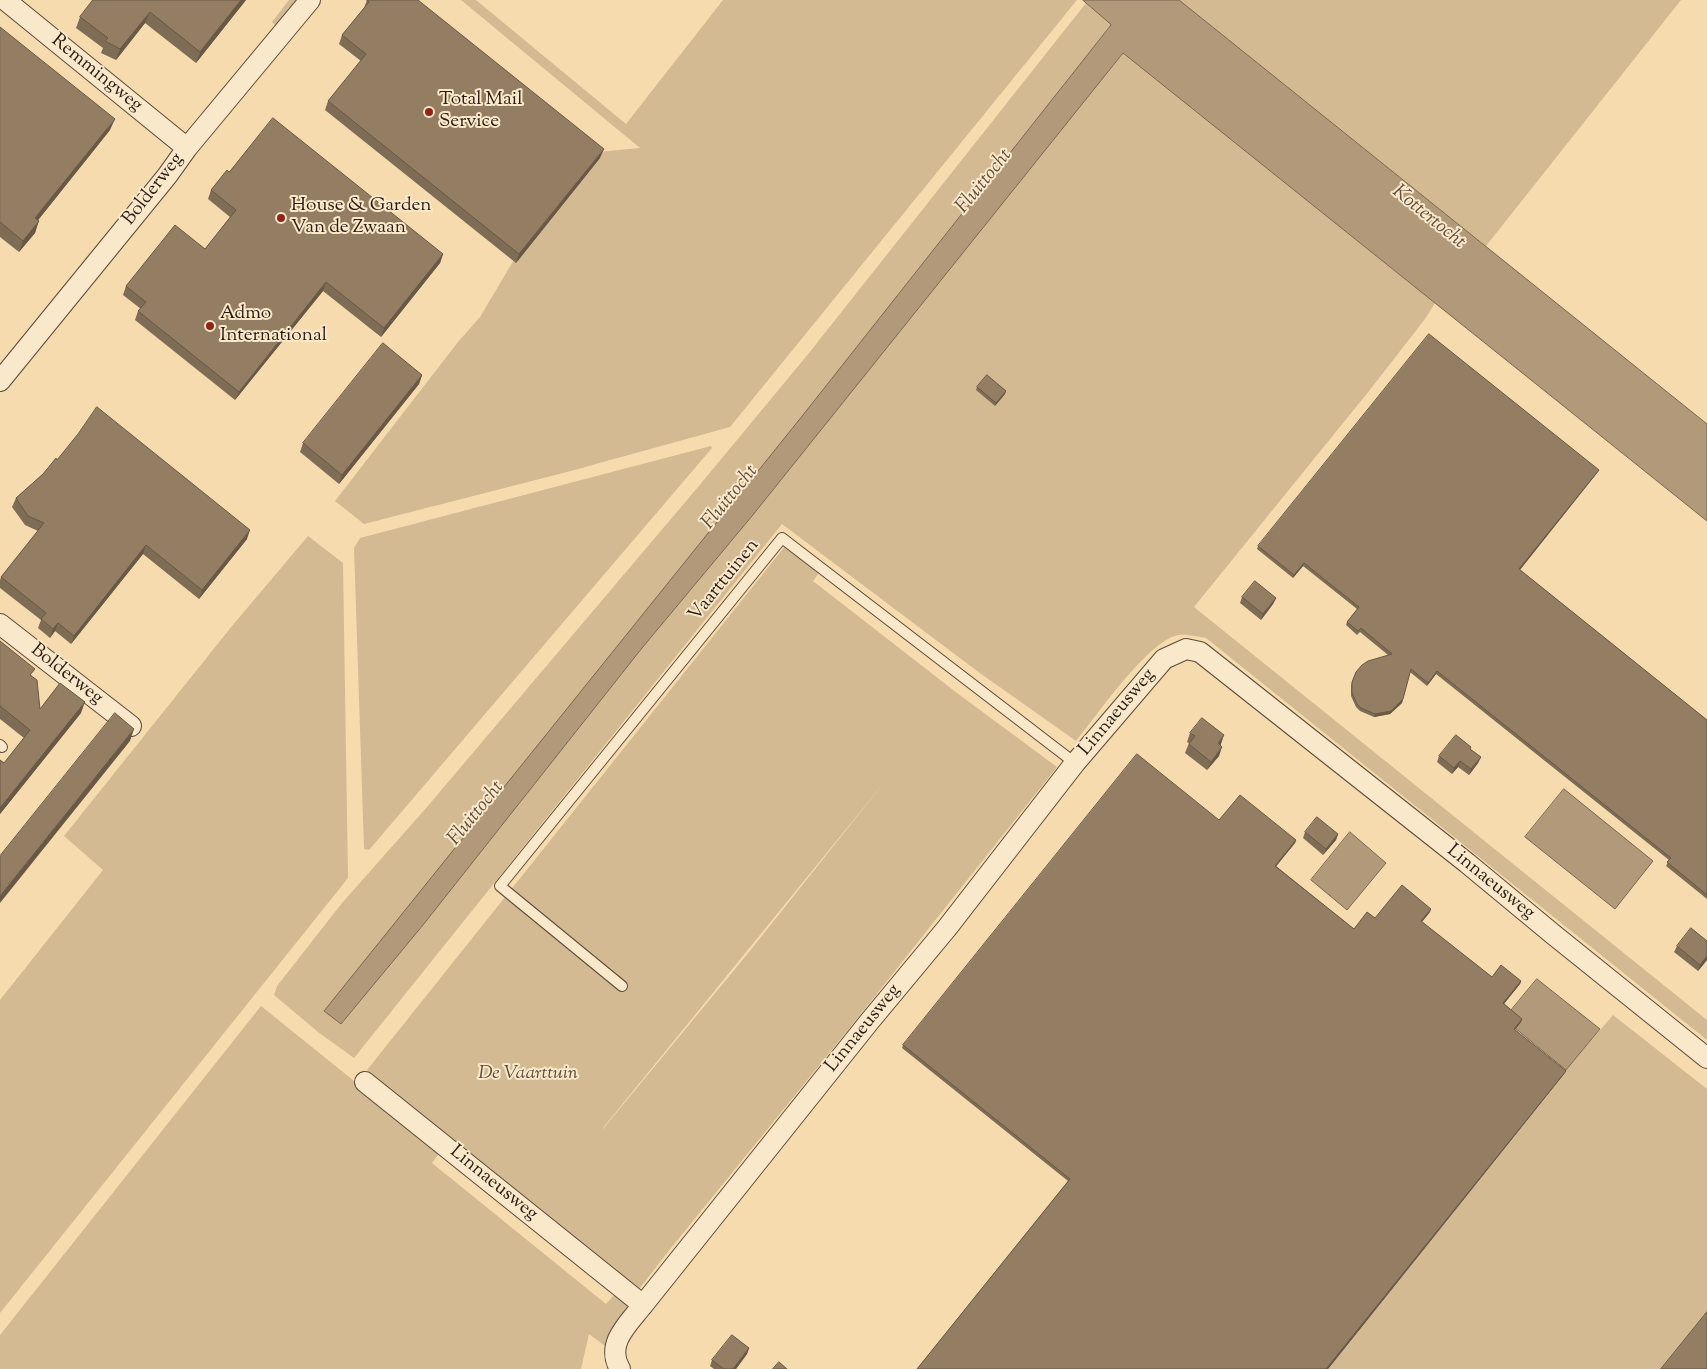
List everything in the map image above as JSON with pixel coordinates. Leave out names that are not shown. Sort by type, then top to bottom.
[{"type":"street","name":"Remmingweg","points":[[5,0],[187,148]]},
{"type":"street","name":"Bolderweg","points":[[0,381],[167,176],[187,148],[310,0]]},
{"type":"street","name":"Bolderweg","points":[[0,624],[131,726]]},
{"type":"street","name":"Linnaeusweg","points":[[620,1369],[614,1352],[618,1337],[643,1305],[869,1022],[947,928],[1075,764],[1164,659],[1186,649],[1200,652],[1467,863],[1554,936],[1707,1058]]},
{"type":"street","name":"Linnaeusweg","points":[[365,1082],[643,1305]]},
{"type":"lane","name":"Vaarttuinen","points":[[622,986],[500,886],[782,538],[1075,764]]},
{"type":"green space","points":[[289,0],[305,0],[281,31],[272,22]]},
{"type":"green space","points":[[461,0],[476,0],[626,124],[723,0],[1077,0],[730,427],[567,472],[364,524],[335,501],[458,342],[480,317],[515,258],[598,152],[640,148]]},
{"type":"green space","points":[[1179,0],[1681,0],[1486,246]]},
{"type":"green space","points":[[1086,3],[1111,25],[803,415],[325,1011],[341,1024],[423,925],[642,648],[752,516],[1123,53],[1435,303],[1425,319],[1369,391],[1194,607],[1707,1020],[1707,1040],[1206,638],[1179,635],[1167,640],[1153,650],[1124,680],[1076,741],[977,671],[782,524],[354,1058],[318,1032],[274,995],[277,986],[342,903],[427,807],[809,353]]},
{"type":"green space","points":[[711,446],[712,448],[369,850],[364,849],[354,548],[360,538]]},
{"type":"green space","points":[[308,536],[343,563],[348,878],[0,1313],[0,1000],[103,870],[64,836],[232,626]]},
{"type":"green space","name":"De Vaarttuin","points":[[790,540],[823,567],[813,581],[957,693],[1057,767],[640,1288],[628,1285],[367,1070]],"holes":[[[886,780],[749,952],[603,1129]]]},
{"type":"green space","points":[[261,1006],[441,1151],[432,1163],[606,1304],[617,1292],[630,1308],[605,1346],[589,1334],[581,1369],[0,1369],[0,1335]]},
{"type":"green space","points":[[1613,1015],[1707,1089],[1707,1318],[1667,1369],[1326,1369],[1566,1070]]},
{"type":"water","name":"Kottertocht","points":[[1083,0],[1179,0],[1707,424],[1707,521],[1123,53],[752,516],[642,648],[423,925],[341,1024],[324,1011],[803,415],[1111,25]]},
{"type":"water","points":[[1564,789],[1653,861],[1615,909],[1525,837]]},
{"type":"water","points":[[1350,832],[1386,863],[1347,910],[1311,880]]},
{"type":"water","points":[[1537,979],[1600,1029],[1566,1070],[1504,1019]]},
{"type":"building","points":[[93,0],[241,0],[200,52],[150,12],[120,49],[105,41],[108,38],[80,17]]},
{"type":"building","points":[[367,0],[418,0],[604,149],[519,254],[328,101],[366,54],[342,35],[369,2]]},
{"type":"building","points":[[0,27],[115,119],[35,218],[39,221],[23,241],[0,222]]},
{"type":"building","points":[[273,118],[443,254],[384,328],[326,282],[239,392],[138,311],[146,302],[126,286],[175,225],[205,249],[236,210],[211,190],[227,170],[229,172]]},
{"type":"building","points":[[1429,334],[1599,470],[1519,569],[1707,720],[1707,895],[1667,862],[1671,858],[1437,671],[1428,683],[1411,669],[1403,699],[1391,711],[1375,714],[1361,708],[1352,693],[1352,682],[1356,672],[1368,661],[1392,654],[1361,628],[1358,631],[1347,622],[1359,607],[1304,563],[1294,575],[1258,546]]},
{"type":"building","points":[[383,343],[422,375],[342,475],[303,443]]},
{"type":"building","points":[[987,375],[1006,391],[996,403],[977,387]]},
{"type":"building","points":[[97,407],[250,530],[202,590],[146,545],[74,636],[58,623],[53,629],[41,619],[46,613],[1,577],[44,523],[28,516],[16,498],[43,474],[56,458],[57,460]]},
{"type":"building","points":[[1255,581],[1276,598],[1263,614],[1242,597]]},
{"type":"building","points":[[0,641],[35,669],[30,675],[37,680],[40,709],[60,683],[85,702],[0,808],[0,760],[4,763],[30,730],[0,706]]},
{"type":"building","points":[[115,713],[134,729],[0,896],[0,856]]},
{"type":"building","points":[[1202,718],[1224,735],[1218,743],[1222,747],[1211,762],[1189,744],[1195,736],[1190,733]]},
{"type":"building","points":[[1456,735],[1481,757],[1471,769],[1460,761],[1454,768],[1439,756]]},
{"type":"building","points":[[1137,754],[1219,820],[1240,795],[1296,840],[1275,866],[1354,929],[1367,912],[1375,918],[1402,885],[1431,909],[1421,921],[1492,977],[1501,965],[1521,981],[1503,1003],[1522,1019],[1514,1029],[1566,1071],[1326,1369],[917,1369],[1070,1179],[903,1045]]},
{"type":"building","points":[[1317,817],[1338,834],[1326,849],[1305,832]]},
{"type":"building","points":[[1691,928],[1707,941],[1707,956],[1700,965],[1677,946]]},
{"type":"building","points":[[1707,1312],[1707,1369],[1661,1369]]},
{"type":"building","points":[[732,1335],[749,1348],[733,1369],[724,1369],[712,1360]]},
{"type":"building","points":[[779,1362],[787,1369],[773,1369]]},
{"type":"place","name":"Total Mail Service","points":[[429,112]]},
{"type":"place","name":"House & Garden Van de Zwaan","points":[[281,218]]},
{"type":"place","name":"Admo International","points":[[210,326]]},
{"type":"water label","name":"Fluittocht","points":[[985,182]]},
{"type":"water label","name":"Fluittocht","points":[[731,498]]},
{"type":"water label","name":"Fluittocht","points":[[477,814]]}]
